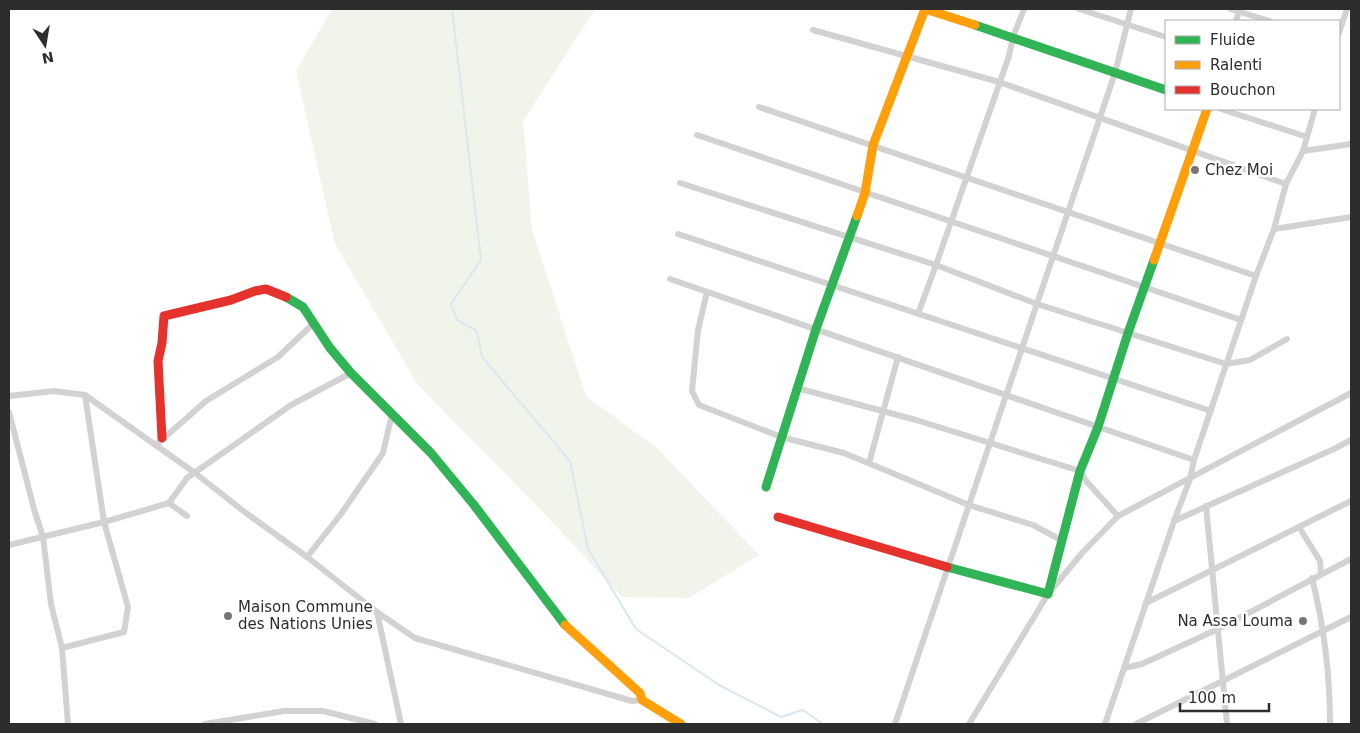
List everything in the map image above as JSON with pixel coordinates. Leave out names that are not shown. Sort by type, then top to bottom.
[{"type":"street","points":[[766,487],[816,329],[865,193],[873,145],[925,9],[1165,90]]},
{"type":"street","points":[[918,314],[1024,9]]},
{"type":"street","points":[[1079,9],[1165,37]]},
{"type":"street","points":[[895,724],[1115,73],[1131,9]]},
{"type":"street","points":[[1230,9],[1240,10],[1267,20]]},
{"type":"street","points":[[1340,30],[1347,9]]},
{"type":"street","points":[[813,30],[999,82],[1286,184]]},
{"type":"street","points":[[759,107],[1256,276]]},
{"type":"street","points":[[1048,594],[1080,471],[1098,427],[1159,243],[1207,110]]},
{"type":"street","points":[[1224,110],[1307,137]]},
{"type":"street","points":[[1105,724],[1190,479],[1194,460],[1256,276],[1274,229],[1286,184],[1303,151],[1315,110]]},
{"type":"street","points":[[697,135],[1241,320]]},
{"type":"street","points":[[1303,151],[1351,144]]},
{"type":"street","points":[[680,183],[936,265],[1037,304],[1226,364],[1250,360],[1287,339]]},
{"type":"street","points":[[1274,229],[1351,217]]},
{"type":"street","points":[[678,234],[1210,411]]},
{"type":"street","points":[[670,279],[1194,460]]},
{"type":"street","points":[[159,442],[158,361],[162,343],[164,316],[231,300],[266,289],[285,297],[303,307],[330,348],[351,372],[431,452],[474,505],[560,620],[640,693],[642,700]]},
{"type":"street","points":[[707,292],[698,330],[692,391],[699,405],[781,437],[844,453],[969,505],[1033,525],[1061,540]]},
{"type":"street","points":[[159,442],[206,401],[278,357],[314,323]]},
{"type":"street","points":[[869,464],[898,357]]},
{"type":"street","points":[[9,545],[169,504],[187,478],[291,405],[351,372]]},
{"type":"street","points":[[797,388],[916,420],[1080,471],[1087,482],[1118,516]]},
{"type":"street","points":[[9,396],[54,391],[85,395],[159,442],[246,513],[308,557],[377,612],[415,638],[632,701],[642,700],[681,724]]},
{"type":"street","points":[[969,724],[1048,594],[1082,553],[1118,516],[1351,393]]},
{"type":"street","points":[[62,648],[124,632],[128,607],[104,522],[85,395]]},
{"type":"street","points":[[9,412],[34,510],[43,536],[51,604],[62,648],[68,724]]},
{"type":"street","points":[[308,557],[341,514],[383,453],[392,414]]},
{"type":"street","points":[[1174,521],[1351,440]]},
{"type":"street","points":[[1146,603],[1351,501]]},
{"type":"street","points":[[169,504],[186,516]]},
{"type":"street","points":[[1206,506],[1227,724]]},
{"type":"street","points":[[778,517],[1048,594]]},
{"type":"street","points":[[1299,527],[1320,561],[1321,574]]},
{"type":"street","points":[[1124,668],[1142,664],[1218,629],[1351,559]]},
{"type":"street","points":[[1312,578],[1321,614],[1320,622],[1324,631],[1330,687],[1330,724]]},
{"type":"street","points":[[377,612],[401,724]]},
{"type":"street","points":[[1136,724],[1351,617]]},
{"type":"street","points":[[205,724],[284,711],[324,710],[375,724]]},
{"type":"shaded area","points":[[332,9],[595,9],[523,121],[532,230],[586,396],[658,449],[759,555],[689,598],[622,597],[542,511],[418,385],[335,244],[296,71]]},
{"type":"waterway","points":[[452,9],[481,260],[451,304],[457,320],[477,331],[482,357],[570,461],[588,549],[636,629],[719,685],[781,717],[803,710],[823,724]]},
{"type":"traffic: fast","points":[[975,25],[1165,90]]},
{"type":"traffic: fast","points":[[766,487],[816,329],[857,216]]},
{"type":"traffic: fast","points":[[947,567],[1048,594],[1080,471],[1098,427],[1154,260]]},
{"type":"traffic: fast","points":[[286,297],[303,307],[330,348],[351,373],[431,453],[474,505],[565,625]]},
{"type":"traffic: slow","points":[[857,216],[865,193],[873,145],[925,9],[975,25]]},
{"type":"traffic: slow","points":[[1154,260],[1207,110]]},
{"type":"traffic: slow","points":[[565,625],[640,693],[642,700],[681,724]]},
{"type":"traffic: jam","points":[[162,438],[158,361],[162,343],[164,316],[231,300],[266,289],[286,297]]},
{"type":"traffic: jam","points":[[778,517],[947,567]]},
{"type":"place","name":"Chez Moi","points":[[1195,170]]},
{"type":"place","name":"Maison Commune des Nations Unies","points":[[228,616]]},
{"type":"place","name":"Na Assa Louma","points":[[1303,621]]}]
